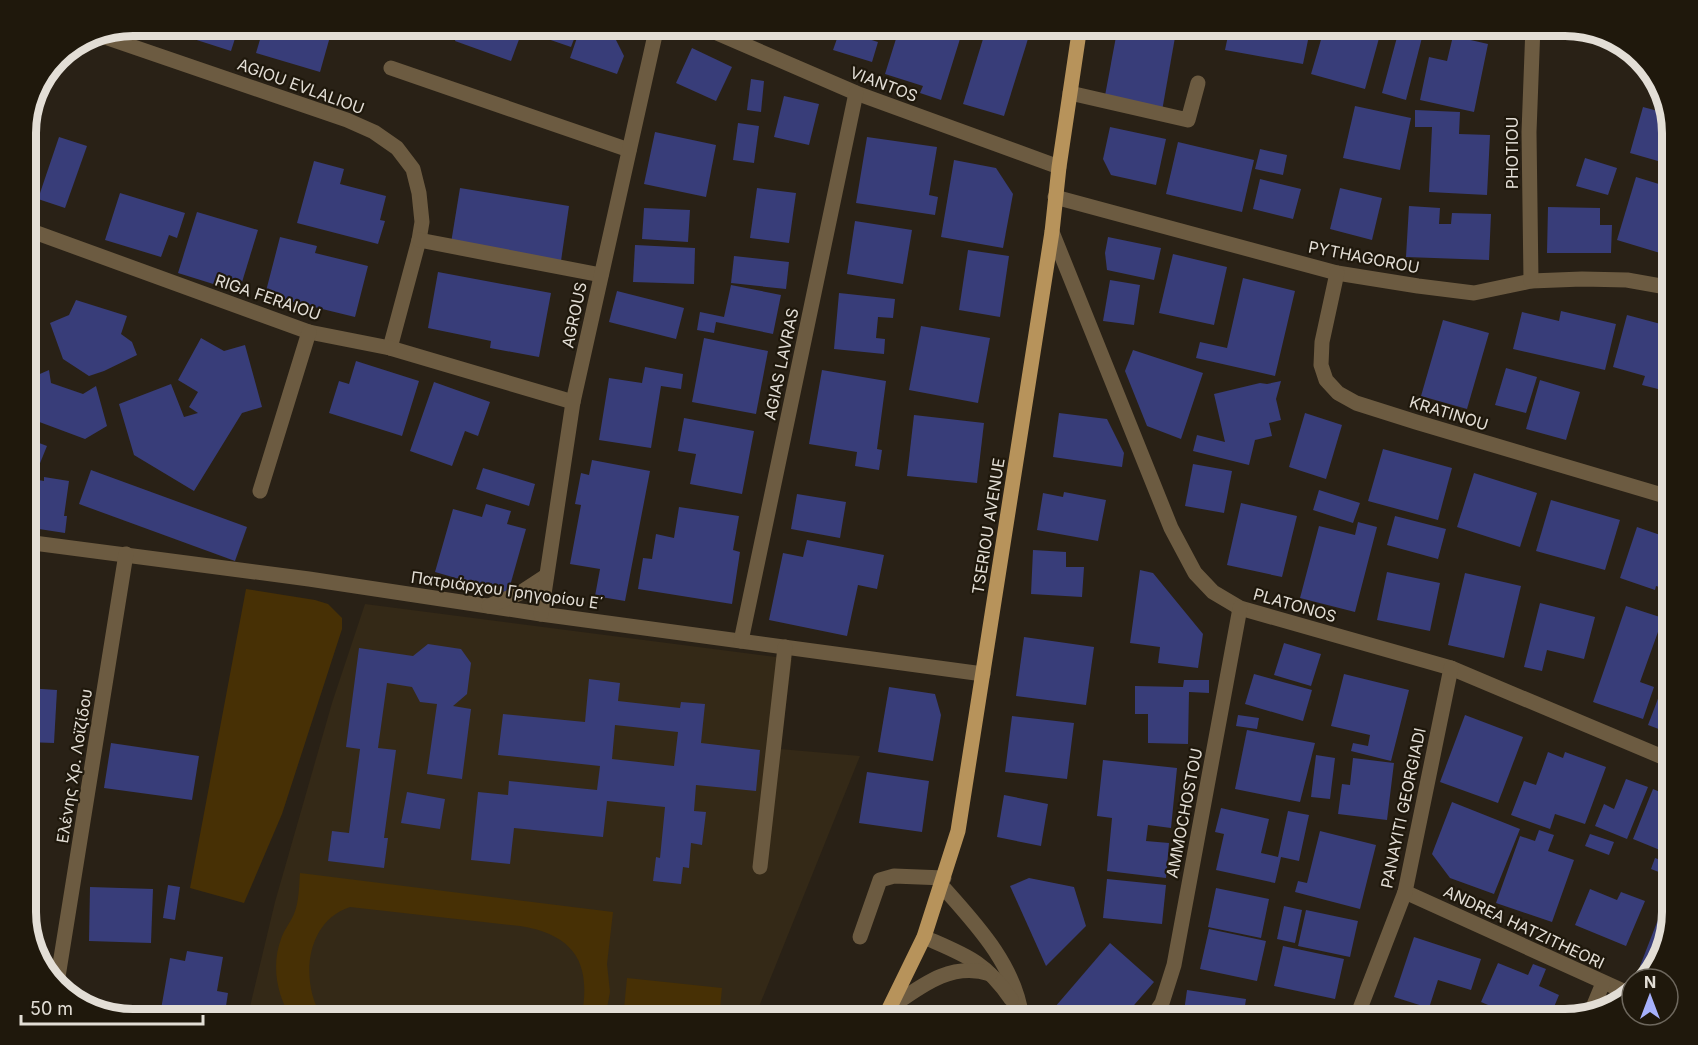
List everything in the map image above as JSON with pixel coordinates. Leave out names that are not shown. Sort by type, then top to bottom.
[{"type":"main road","name":"TSERIOU AVENUE","points":[[890,1009],[924,937],[958,831],[1052,232],[1079,36]]},
{"type":"street","name":"AGROUS","points":[[541,614],[573,402],[655,36]]},
{"type":"street","name":"VIANTOS","points":[[723,36],[856,93],[1059,167]]},
{"type":"street","name":"PHOTIOU","points":[[1531,281],[1529,132],[1533,36]]},
{"type":"street","name":"AGIOU EVLALIOU","points":[[110,39],[347,120],[374,132],[397,148],[413,169],[419,193],[422,222],[390,348]]},
{"type":"street","points":[[391,69],[629,150]]},
{"type":"street","points":[[1070,93],[1188,120],[1198,83]]},
{"type":"street","name":"AGIAS LAVRAS","points":[[741,641],[856,93]]},
{"type":"street","name":"PYTHAGOROU","points":[[1055,197],[1337,273],[1473,293],[1531,281],[1582,279],[1627,280],[1662,286]]},
{"type":"street","name":"PLATONOS","points":[[1052,232],[1171,528],[1195,573],[1213,592],[1240,608],[1451,668],[1662,757]]},
{"type":"street","name":"RIGA FERAIOU","points":[[36,233],[309,332],[390,348],[573,402]]},
{"type":"street","points":[[418,240],[601,275]]},
{"type":"street","name":"KRATINOU","points":[[1337,273],[1322,342],[1321,365],[1326,380],[1338,393],[1356,403],[1416,422],[1662,495]]},
{"type":"street","points":[[260,491],[309,332]]},
{"type":"street","name":"Πατριάρχου Γρηγορίου Ε΄","points":[[36,543],[983,674]]},
{"type":"street","name":"Ελένης Χρ. Λοϊζίδου","points":[[58,974],[126,554]]},
{"type":"street","points":[[489,606],[520,593],[546,576]]},
{"type":"street","name":"AMMOCHOSTOU","points":[[1158,1009],[1174,965],[1240,608]]},
{"type":"street","points":[[760,867],[785,647]]},
{"type":"street","name":"PANAYITI GEORGIADI","points":[[1360,1009],[1405,892],[1451,668]]},
{"type":"street","points":[[860,937],[880,880],[894,876],[943,882],[994,948],[1008,973],[1019,1009]]},
{"type":"street","name":"ANDREA HATZITHEORI","points":[[1405,892],[1620,990]]},
{"type":"street","points":[[924,937],[969,957],[993,975],[1016,1009]]},
{"type":"street","points":[[893,1009],[934,978],[948,973],[973,970],[993,975]]},
{"type":"street","points":[[1594,1005],[1603,983]]},
{"type":"shaded area","points":[[246,589],[328,604],[342,618],[342,629],[282,814],[244,903],[190,888]]},
{"type":"shaded area","points":[[365,604],[792,659],[780,749],[860,756],[758,1009],[249,1009],[275,902],[332,703]]},
{"type":"shaded area","points":[[300,873],[613,912],[607,964],[610,992],[607,1009],[583,1009],[584,983],[582,969],[576,956],[567,945],[539,930],[350,907],[335,915],[323,926],[315,940],[309,972],[311,989],[318,1009],[287,1009],[279,991],[276,960],[282,936],[296,910]]},
{"type":"shaded area","points":[[627,978],[722,988],[720,1009],[624,1009]]},
{"type":"building","points":[[184,36],[236,36],[231,51]]},
{"type":"building","points":[[261,36],[330,36],[320,72],[256,53]]},
{"type":"building","points":[[457,36],[520,36],[511,61],[455,41]]},
{"type":"building","points":[[542,36],[575,36],[571,47]]},
{"type":"building","points":[[578,36],[614,36],[624,56],[617,74],[570,58]]},
{"type":"building","points":[[838,36],[859,36],[878,42],[872,62],[833,50]]},
{"type":"building","points":[[897,36],[961,36],[941,100],[920,93],[923,86],[885,74]]},
{"type":"building","points":[[984,36],[1029,36],[1004,116],[963,104]]},
{"type":"building","points":[[1116,36],[1175,36],[1162,111],[1104,101]]},
{"type":"building","points":[[1228,36],[1309,36],[1303,64],[1225,50]]},
{"type":"building","points":[[1322,36],[1380,36],[1365,89],[1311,74]]},
{"type":"building","points":[[1397,36],[1422,36],[1406,100],[1382,93]]},
{"type":"building","points":[[1453,36],[1488,44],[1474,112],[1420,100],[1429,57],[1447,61]]},
{"type":"building","points":[[692,48],[732,67],[716,101],[676,83]]},
{"type":"building","points":[[751,79],[764,81],[761,112],[747,110]]},
{"type":"building","points":[[784,96],[819,104],[809,145],[774,137]]},
{"type":"building","points":[[1355,106],[1411,118],[1400,170],[1343,158]]},
{"type":"building","points":[[1643,107],[1659,111],[1662,127],[1662,162],[1630,153]]},
{"type":"building","points":[[1415,110],[1460,112],[1459,134],[1490,135],[1487,195],[1429,192],[1432,127],[1415,127]]},
{"type":"building","points":[[738,123],[759,126],[754,163],[733,160]]},
{"type":"building","points":[[1110,127],[1166,139],[1156,185],[1111,175],[1103,159]]},
{"type":"building","points":[[655,132],[716,145],[706,197],[644,184]]},
{"type":"building","points":[[59,137],[87,146],[65,208],[38,199]]},
{"type":"building","points":[[867,137],[937,147],[929,195],[938,197],[935,215],[856,203]]},
{"type":"building","points":[[1178,142],[1254,160],[1242,212],[1166,194]]},
{"type":"building","points":[[1260,149],[1287,155],[1283,175],[1255,169]]},
{"type":"building","points":[[1585,158],[1617,168],[1608,195],[1576,186]]},
{"type":"building","points":[[954,160],[996,168],[1013,194],[1003,248],[941,237]]},
{"type":"building","points":[[314,161],[344,169],[340,184],[386,196],[380,220],[385,221],[378,244],[297,223]]},
{"type":"building","points":[[1636,177],[1662,185],[1662,254],[1617,240]]},
{"type":"building","points":[[1260,179],[1301,189],[1293,219],[1253,209]]},
{"type":"building","points":[[460,188],[569,206],[561,261],[451,243]]},
{"type":"building","points":[[757,188],[796,193],[789,243],[750,238]]},
{"type":"building","points":[[1340,188],[1382,198],[1372,240],[1330,229]]},
{"type":"building","points":[[120,193],[185,213],[177,238],[169,235],[161,257],[105,240]]},
{"type":"building","points":[[1409,206],[1440,208],[1439,224],[1451,224],[1452,213],[1491,214],[1489,260],[1406,257]]},
{"type":"building","points":[[1548,207],[1600,208],[1600,225],[1612,225],[1611,253],[1547,253]]},
{"type":"building","points":[[644,208],[690,210],[688,242],[642,239]]},
{"type":"building","points":[[197,212],[258,230],[239,292],[178,273]]},
{"type":"building","points":[[855,221],[912,230],[903,284],[847,274]]},
{"type":"building","points":[[280,237],[317,246],[315,253],[368,266],[355,317],[265,295]]},
{"type":"building","points":[[1108,237],[1161,248],[1154,280],[1107,270],[1105,253]]},
{"type":"building","points":[[635,245],[695,248],[694,284],[633,282]]},
{"type":"building","points":[[968,250],[1009,256],[1000,317],[959,310]]},
{"type":"building","points":[[1173,254],[1227,267],[1214,325],[1159,313]]},
{"type":"building","points":[[734,256],[789,262],[786,289],[731,283]]},
{"type":"building","points":[[438,272],[551,293],[539,357],[490,348],[491,341],[428,328]]},
{"type":"building","points":[[1243,278],[1295,291],[1275,376],[1196,358],[1200,342],[1227,348]]},
{"type":"building","points":[[1110,280],[1140,285],[1134,325],[1103,321]]},
{"type":"building","points":[[731,285],[781,295],[773,334],[716,322],[714,333],[697,330],[700,312],[724,317]]},
{"type":"building","points":[[617,291],[684,308],[676,339],[609,322]]},
{"type":"building","points":[[839,293],[895,299],[893,318],[878,317],[876,338],[885,339],[884,354],[834,349]]},
{"type":"building","points":[[76,300],[127,316],[121,334],[132,342],[137,355],[89,376],[63,359],[50,323],[69,315]]},
{"type":"building","points":[[1561,311],[1616,324],[1605,370],[1513,349],[1522,312],[1559,321]]},
{"type":"building","points":[[1627,315],[1662,324],[1662,374],[1658,389],[1642,385],[1645,376],[1613,367]]},
{"type":"building","points":[[1443,320],[1489,333],[1467,409],[1421,396]]},
{"type":"building","points":[[921,326],[990,338],[978,403],[909,390]]},
{"type":"building","points":[[201,338],[224,351],[245,345],[262,407],[242,413],[194,491],[134,455],[119,404],[171,384],[184,417],[198,413],[189,407],[198,392],[178,380]]},
{"type":"building","points":[[704,338],[768,351],[756,414],[692,402]]},
{"type":"building","points":[[1133,350],[1203,373],[1181,439],[1147,426],[1125,371]]},
{"type":"building","points":[[356,361],[419,381],[402,436],[329,413],[339,381],[349,384]]},
{"type":"building","points":[[645,367],[683,374],[681,389],[661,386],[651,448],[599,440],[609,378],[642,383]]},
{"type":"building","points":[[1506,368],[1537,377],[1526,413],[1495,405]]},
{"type":"building","points":[[49,370],[51,383],[83,394],[96,386],[107,426],[85,439],[36,421],[36,376]]},
{"type":"building","points":[[822,370],[886,381],[877,449],[882,450],[879,470],[855,466],[857,452],[809,444]]},
{"type":"building","points":[[1540,380],[1580,392],[1566,440],[1526,429]]},
{"type":"building","points":[[1281,381],[1276,399],[1281,420],[1269,423],[1272,436],[1255,440],[1249,465],[1193,451],[1197,435],[1225,442],[1214,394],[1260,383]]},
{"type":"building","points":[[434,382],[490,402],[478,436],[465,431],[452,466],[410,451]]},
{"type":"building","points":[[1059,413],[1107,419],[1124,453],[1122,467],[1053,457]]},
{"type":"building","points":[[1305,413],[1342,425],[1326,479],[1289,467]]},
{"type":"building","points":[[914,415],[984,423],[977,483],[907,476]]},
{"type":"building","points":[[684,418],[754,431],[742,494],[690,484],[696,454],[678,451]]},
{"type":"building","points":[[36,442],[47,446],[36,473]]},
{"type":"building","points":[[1383,449],[1452,468],[1438,520],[1368,501]]},
{"type":"building","points":[[592,460],[650,471],[625,601],[595,596],[600,569],[570,564],[581,505],[575,504],[581,473],[589,475]]},
{"type":"building","points":[[1193,464],[1232,471],[1224,513],[1185,506]]},
{"type":"building","points":[[483,468],[535,484],[529,506],[476,489]]},
{"type":"building","points":[[91,470],[247,527],[235,561],[79,504]]},
{"type":"building","points":[[1474,473],[1537,493],[1520,547],[1457,527]]},
{"type":"building","points":[[44,477],[69,481],[64,516],[67,516],[65,533],[36,529],[36,480],[44,481]]},
{"type":"building","points":[[1319,490],[1360,503],[1353,523],[1313,510]]},
{"type":"building","points":[[1064,492],[1106,500],[1098,541],[1037,530],[1043,493],[1063,497]]},
{"type":"building","points":[[797,494],[846,502],[840,538],[791,529]]},
{"type":"building","points":[[1551,500],[1620,520],[1605,570],[1536,551]]},
{"type":"building","points":[[1241,503],[1297,516],[1282,577],[1227,565]]},
{"type":"building","points":[[486,504],[511,511],[507,524],[526,529],[508,593],[435,572],[453,509],[482,517]]},
{"type":"building","points":[[679,507],[739,516],[733,550],[740,552],[732,604],[638,589],[643,558],[652,559],[656,534],[674,538]]},
{"type":"building","points":[[1395,516],[1446,529],[1438,559],[1387,545]]},
{"type":"building","points":[[1358,522],[1377,527],[1355,612],[1300,598],[1319,526],[1355,535]]},
{"type":"building","points":[[1637,527],[1662,536],[1662,588],[1656,586],[1655,590],[1620,578]]},
{"type":"building","points":[[807,540],[884,555],[877,589],[858,585],[847,636],[769,620],[783,553],[803,557]]},
{"type":"building","points":[[1033,550],[1066,552],[1066,567],[1084,567],[1082,597],[1031,594]]},
{"type":"building","points":[[1140,570],[1153,573],[1203,634],[1198,668],[1158,663],[1160,647],[1130,643]]},
{"type":"building","points":[[1387,572],[1440,583],[1430,631],[1377,620]]},
{"type":"building","points":[[1465,573],[1521,586],[1504,658],[1448,645]]},
{"type":"building","points":[[1540,603],[1595,617],[1584,659],[1547,650],[1542,671],[1524,667]]},
{"type":"building","points":[[1626,606],[1662,618],[1640,682],[1654,687],[1643,719],[1593,702]]},
{"type":"building","points":[[1024,637],[1094,647],[1086,705],[1016,696]]},
{"type":"building","points":[[1284,643],[1321,654],[1311,686],[1274,675]]},
{"type":"building","points":[[428,644],[461,649],[471,663],[467,694],[453,706],[471,709],[462,779],[427,774],[437,704],[420,702],[412,687],[387,683],[378,748],[396,750],[384,838],[388,838],[384,868],[328,861],[332,831],[349,833],[360,749],[346,747],[359,648],[413,656]]},
{"type":"building","points":[[1254,674],[1312,690],[1303,721],[1245,704]]},
{"type":"building","points":[[1344,674],[1409,690],[1391,761],[1351,751],[1353,743],[1368,746],[1370,735],[1331,726]]},
{"type":"building","points":[[589,679],[620,683],[618,701],[680,708],[681,702],[705,704],[701,743],[760,750],[756,791],[696,785],[694,811],[706,812],[702,845],[691,843],[689,868],[683,867],[681,884],[653,881],[656,857],[660,858],[665,807],[607,801],[603,837],[514,828],[510,864],[471,860],[478,792],[508,795],[509,781],[597,790],[600,766],[498,755],[503,714],[585,722]],"holes":[[[615,725],[678,732],[674,766],[612,759]]]},
{"type":"building","points":[[1184,680],[1209,680],[1209,693],[1189,692],[1188,744],[1148,743],[1148,714],[1135,714],[1135,686],[1183,687]]},
{"type":"building","points":[[889,687],[935,694],[941,715],[933,761],[878,752]]},
{"type":"building","points":[[1662,688],[1662,730],[1648,725]]},
{"type":"building","points":[[36,689],[57,690],[54,743],[36,742]]},
{"type":"building","points":[[1238,715],[1259,718],[1257,729],[1236,726]]},
{"type":"building","points":[[1465,715],[1523,737],[1498,803],[1440,782]]},
{"type":"building","points":[[1012,716],[1074,723],[1067,779],[1005,772]]},
{"type":"building","points":[[1247,730],[1315,743],[1300,802],[1235,789]]},
{"type":"building","points":[[111,743],[199,756],[192,800],[104,788]]},
{"type":"building","points":[[1548,752],[1563,758],[1565,752],[1606,767],[1585,824],[1555,814],[1550,829],[1511,815],[1524,781],[1536,785]]},
{"type":"building","points":[[1316,755],[1335,758],[1330,799],[1311,797]]},
{"type":"building","points":[[1353,758],[1394,763],[1387,820],[1338,814],[1342,784],[1350,785]]},
{"type":"building","points":[[1103,760],[1177,768],[1171,828],[1148,825],[1146,841],[1169,843],[1166,878],[1107,871],[1112,818],[1097,816]]},
{"type":"building","points":[[867,772],[929,781],[922,832],[859,823]]},
{"type":"building","points":[[1626,779],[1648,787],[1627,839],[1595,826],[1604,804],[1614,809]]},
{"type":"building","points":[[1653,789],[1662,793],[1662,845],[1660,850],[1633,839]]},
{"type":"building","points":[[407,792],[445,799],[440,829],[401,823]]},
{"type":"building","points":[[1004,795],[1048,804],[1041,846],[997,837]]},
{"type":"building","points":[[1452,802],[1520,829],[1494,894],[1450,878],[1432,854]]},
{"type":"building","points":[[1221,808],[1269,819],[1261,853],[1278,857],[1288,811],[1309,815],[1299,861],[1281,857],[1275,883],[1216,870],[1224,834],[1215,832]]},
{"type":"building","points":[[1539,830],[1554,835],[1548,851],[1574,860],[1552,922],[1496,903],[1520,836],[1535,841]]},
{"type":"building","points":[[1320,831],[1376,845],[1360,909],[1295,892],[1298,881],[1307,883]]},
{"type":"building","points":[[1590,834],[1614,842],[1609,855],[1585,846]]},
{"type":"building","points":[[1655,858],[1662,860],[1662,873],[1651,869]]},
{"type":"building","points":[[1029,878],[1074,887],[1086,926],[1046,966],[1010,886]]},
{"type":"building","points":[[1107,879],[1166,885],[1162,924],[1103,918]]},
{"type":"building","points":[[168,885],[180,887],[175,920],[163,918]]},
{"type":"building","points":[[90,887],[153,889],[151,943],[89,941]]},
{"type":"building","points":[[1216,888],[1269,899],[1261,938],[1208,927]]},
{"type":"building","points":[[1590,889],[1617,900],[1621,892],[1645,901],[1626,946],[1575,925]]},
{"type":"building","points":[[1284,906],[1302,910],[1295,943],[1277,939]]},
{"type":"building","points":[[1662,909],[1659,937],[1655,949],[1643,967],[1640,966]]},
{"type":"building","points":[[1306,910],[1358,921],[1350,957],[1298,946]]},
{"type":"building","points":[[1209,929],[1266,941],[1257,981],[1200,969]]},
{"type":"building","points":[[1414,937],[1481,959],[1471,990],[1438,980],[1429,1008],[1394,997]]},
{"type":"building","points":[[1110,943],[1154,982],[1131,1009],[1053,1009]]},
{"type":"building","points":[[1283,946],[1344,959],[1335,999],[1274,986]]},
{"type":"building","points":[[187,951],[223,957],[217,991],[228,993],[226,1009],[161,1009],[170,958],[185,961]]},
{"type":"building","points":[[1498,963],[1528,975],[1533,964],[1546,969],[1539,986],[1559,995],[1553,1009],[1492,1009],[1493,1007],[1481,1002]]},
{"type":"building","points":[[1187,990],[1246,999],[1244,1009],[1184,1009]]}]
